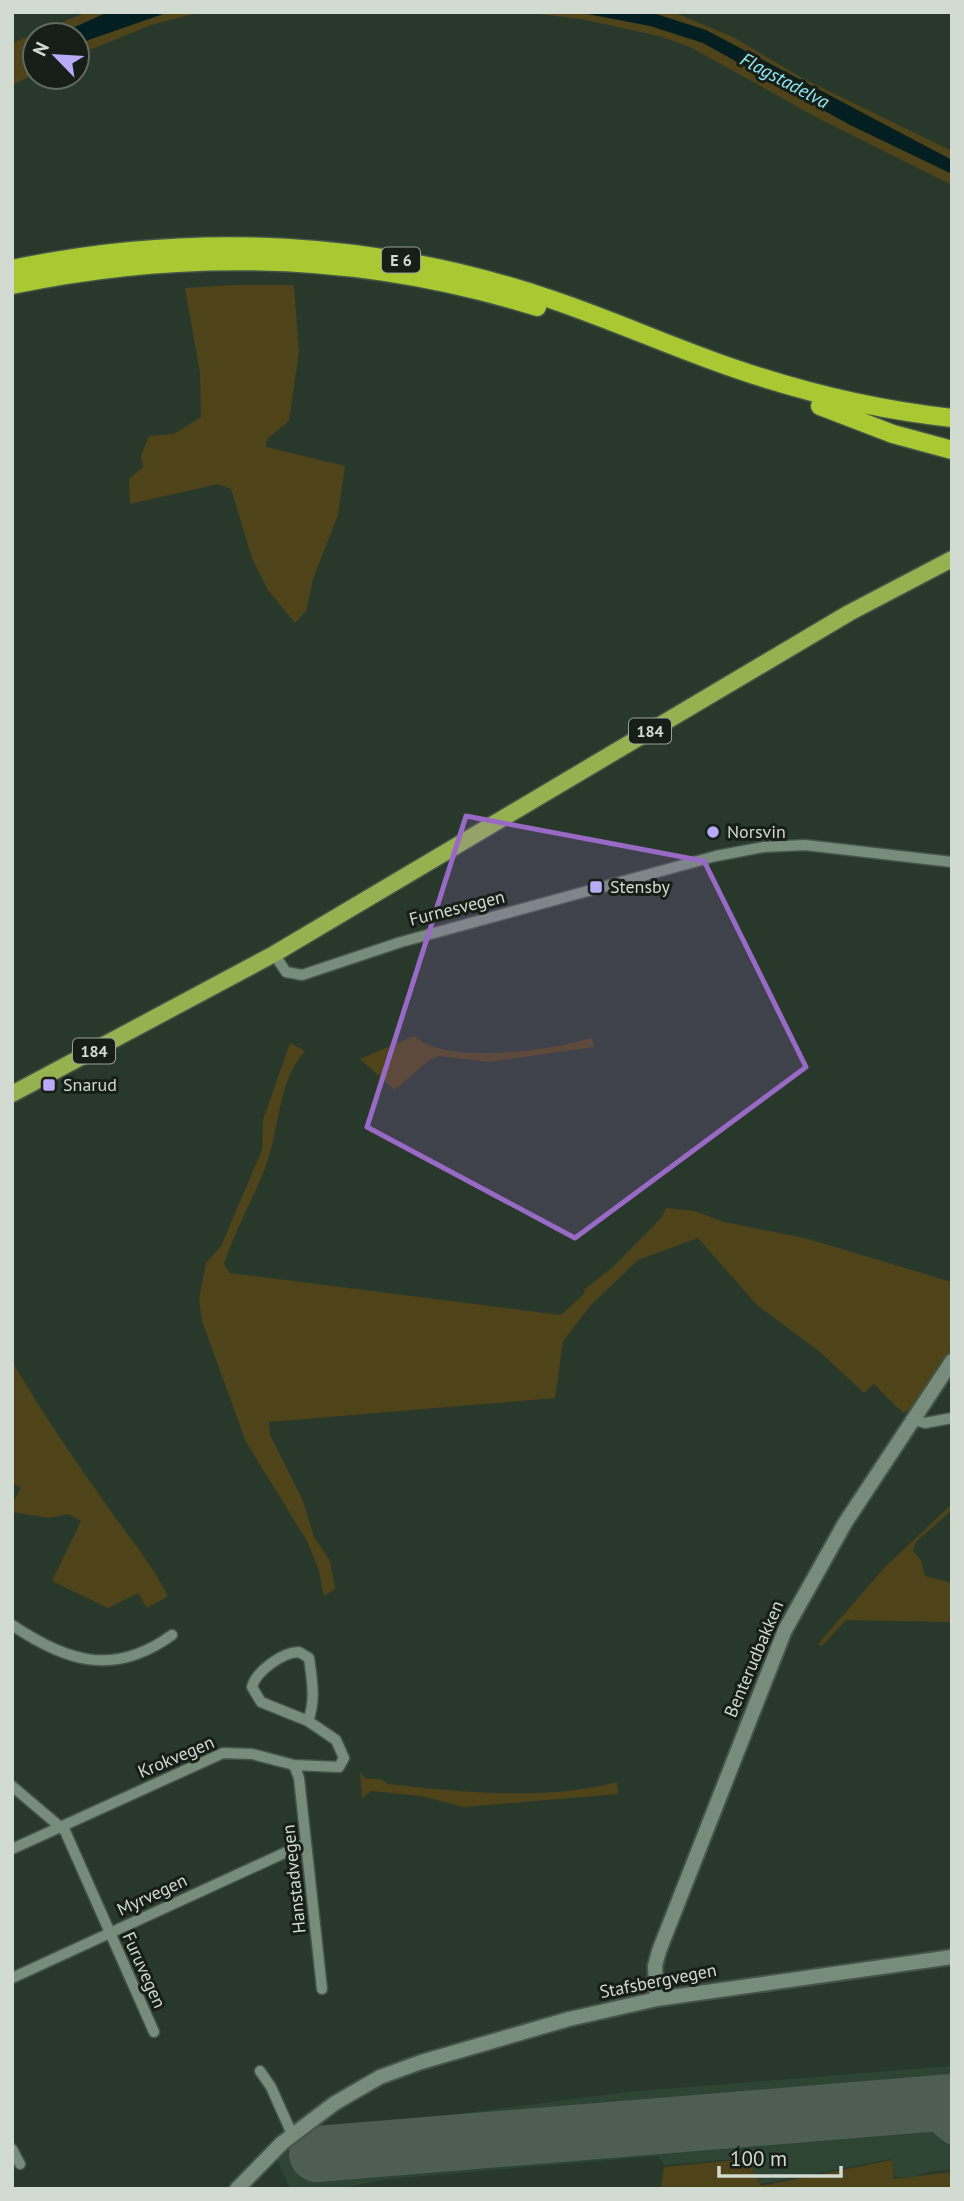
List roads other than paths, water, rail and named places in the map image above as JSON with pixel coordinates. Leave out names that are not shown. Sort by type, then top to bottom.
[{"type":"highway","name":"E 6","points":[[12,269],[100,254],[188,246],[299,247],[373,256],[446,269],[517,288],[773,382],[878,407],[952,418]]},
{"type":"highway","name":"E 6","points":[[12,285],[115,267],[189,261],[286,261],[371,269],[443,282],[526,304],[721,376],[820,406],[882,430],[952,450]]},
{"type":"highway","name":"E 6","points":[[820,406],[952,430]]},
{"type":"main road","name":"184","points":[[12,1094],[274,954],[838,619],[952,559]]},
{"type":"main road","name":"Benterudbakken","points":[[657,1999],[654,1966],[659,1951],[785,1630],[825,1557],[911,1419],[952,1361]]},
{"type":"main road","name":"Stafsbergvegen","points":[[237,2189],[292,2134],[347,2095],[380,2077],[522,2032],[657,1999],[952,1957]]},
{"type":"street","name":"Furnesvegen","points":[[274,954],[286,972],[302,975],[401,942],[716,856],[764,847],[805,845],[952,862]]},
{"type":"street","points":[[911,1419],[925,1423],[952,1418]]},
{"type":"street","points":[[12,1625],[64,1654],[92,1661],[129,1657],[172,1636]]},
{"type":"street","name":"Krokvegen","points":[[12,1849],[223,1753],[252,1754],[295,1765],[331,1768],[343,1762],[343,1751],[336,1740],[307,1721],[261,1702],[252,1687],[261,1671],[293,1652],[309,1658],[314,1703],[307,1721]]},
{"type":"street","name":"Hanstadvegen","points":[[295,1765],[322,1989]]},
{"type":"street","name":"Furuvegen","points":[[12,1786],[61,1826],[155,2032]]},
{"type":"street","name":"Myrvegen","points":[[12,1978],[306,1843]]},
{"type":"street","points":[[260,2071],[271,2087],[292,2134]]},
{"type":"street","points":[[12,2149],[20,2164]]},
{"type":"water","points":[[108,12],[169,12],[91,39],[91,21],[88,21]]},
{"type":"water","name":"Flagstadelva","points":[[577,12],[650,12],[706,30],[952,160],[952,174],[850,125],[703,43],[650,26]]},
{"type":"place","name":"Norsvin","points":[[713,832]]},
{"type":"place","name":"Stensby","points":[[596,887]]},
{"type":"place","name":"Snarud","points":[[49,1085]]}]
